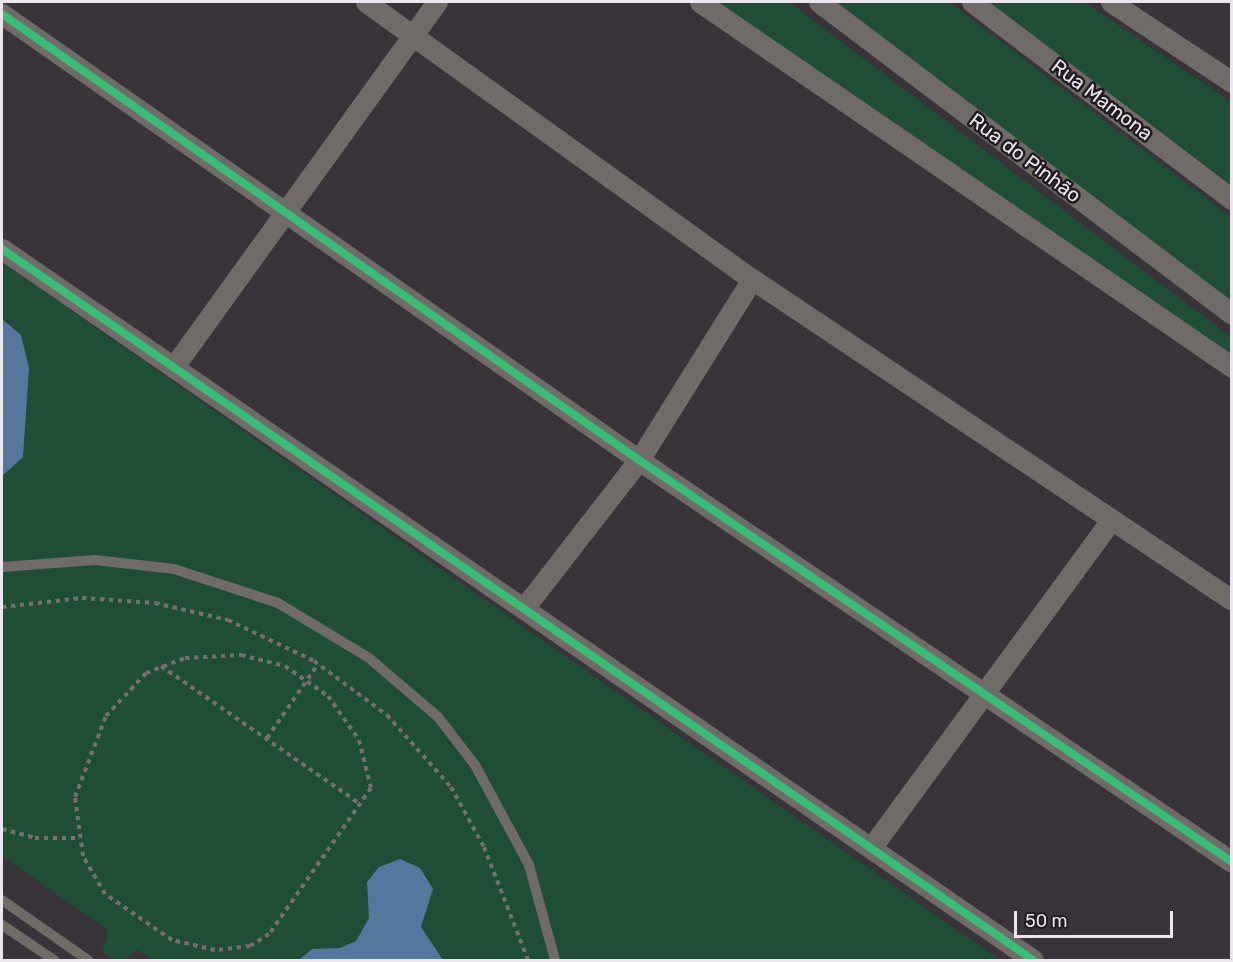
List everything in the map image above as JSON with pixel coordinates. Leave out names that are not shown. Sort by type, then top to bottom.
[{"type":"street","points":[[366,2],[752,279],[1110,521],[1232,600]]},
{"type":"street","points":[[175,365],[417,37],[437,2]]},
{"type":"street","points":[[700,2],[1232,367]]},
{"type":"street","name":"Rua do Pinhão","points":[[819,2],[1232,314]]},
{"type":"street","name":"Rua Mamona","points":[[972,2],[1232,199]]},
{"type":"street","points":[[1112,2],[1232,82]]},
{"type":"street","points":[[2,14],[288,212],[639,460],[1232,862]]},
{"type":"street","points":[[2,249],[175,365],[1033,960]]},
{"type":"street","points":[[524,609],[639,460],[752,279]]},
{"type":"street","points":[[871,848],[987,696],[1110,521]]},
{"type":"lane","points":[[2,567],[95,560],[174,569],[278,603],[369,658],[438,717],[476,765],[529,865],[555,960]]},
{"type":"lane","points":[[2,900],[88,960]]},
{"type":"lane","points":[[2,925],[54,960]]},
{"type":"path","points":[[2,607],[82,598],[155,603],[228,620],[318,664],[387,715],[451,787],[484,847],[528,960]]},
{"type":"path","points":[[241,655],[285,666],[307,679],[346,718],[367,759],[371,788],[269,934],[228,950],[172,940],[117,907],[93,878],[78,838],[75,797],[92,742],[124,694],[160,666],[185,658],[241,655]]},
{"type":"path","points":[[267,738],[318,664]]},
{"type":"path","points":[[160,666],[360,804]]},
{"type":"path","points":[[2,829],[35,838],[78,838]]},
{"type":"green space","points":[[713,2],[789,2],[1231,337],[1231,358]]},
{"type":"green space","points":[[834,2],[949,2],[1231,217],[1231,302]]},
{"type":"green space","points":[[989,2],[1084,2],[1231,102],[1231,185]]},
{"type":"green space","points":[[2,262],[1000,960],[154,960],[137,950],[124,960],[110,958],[102,950],[108,937],[105,928],[2,856]]},
{"type":"water","points":[[2,319],[21,335],[29,368],[23,457],[2,476]]},
{"type":"water","points":[[400,859],[420,868],[433,889],[421,927],[443,960],[299,960],[312,949],[340,948],[356,941],[369,918],[367,882],[379,867]]},
{"type":"cycle path","points":[[2,14],[639,460],[1232,862]]},
{"type":"cycle path","points":[[2,249],[1033,960]]}]
